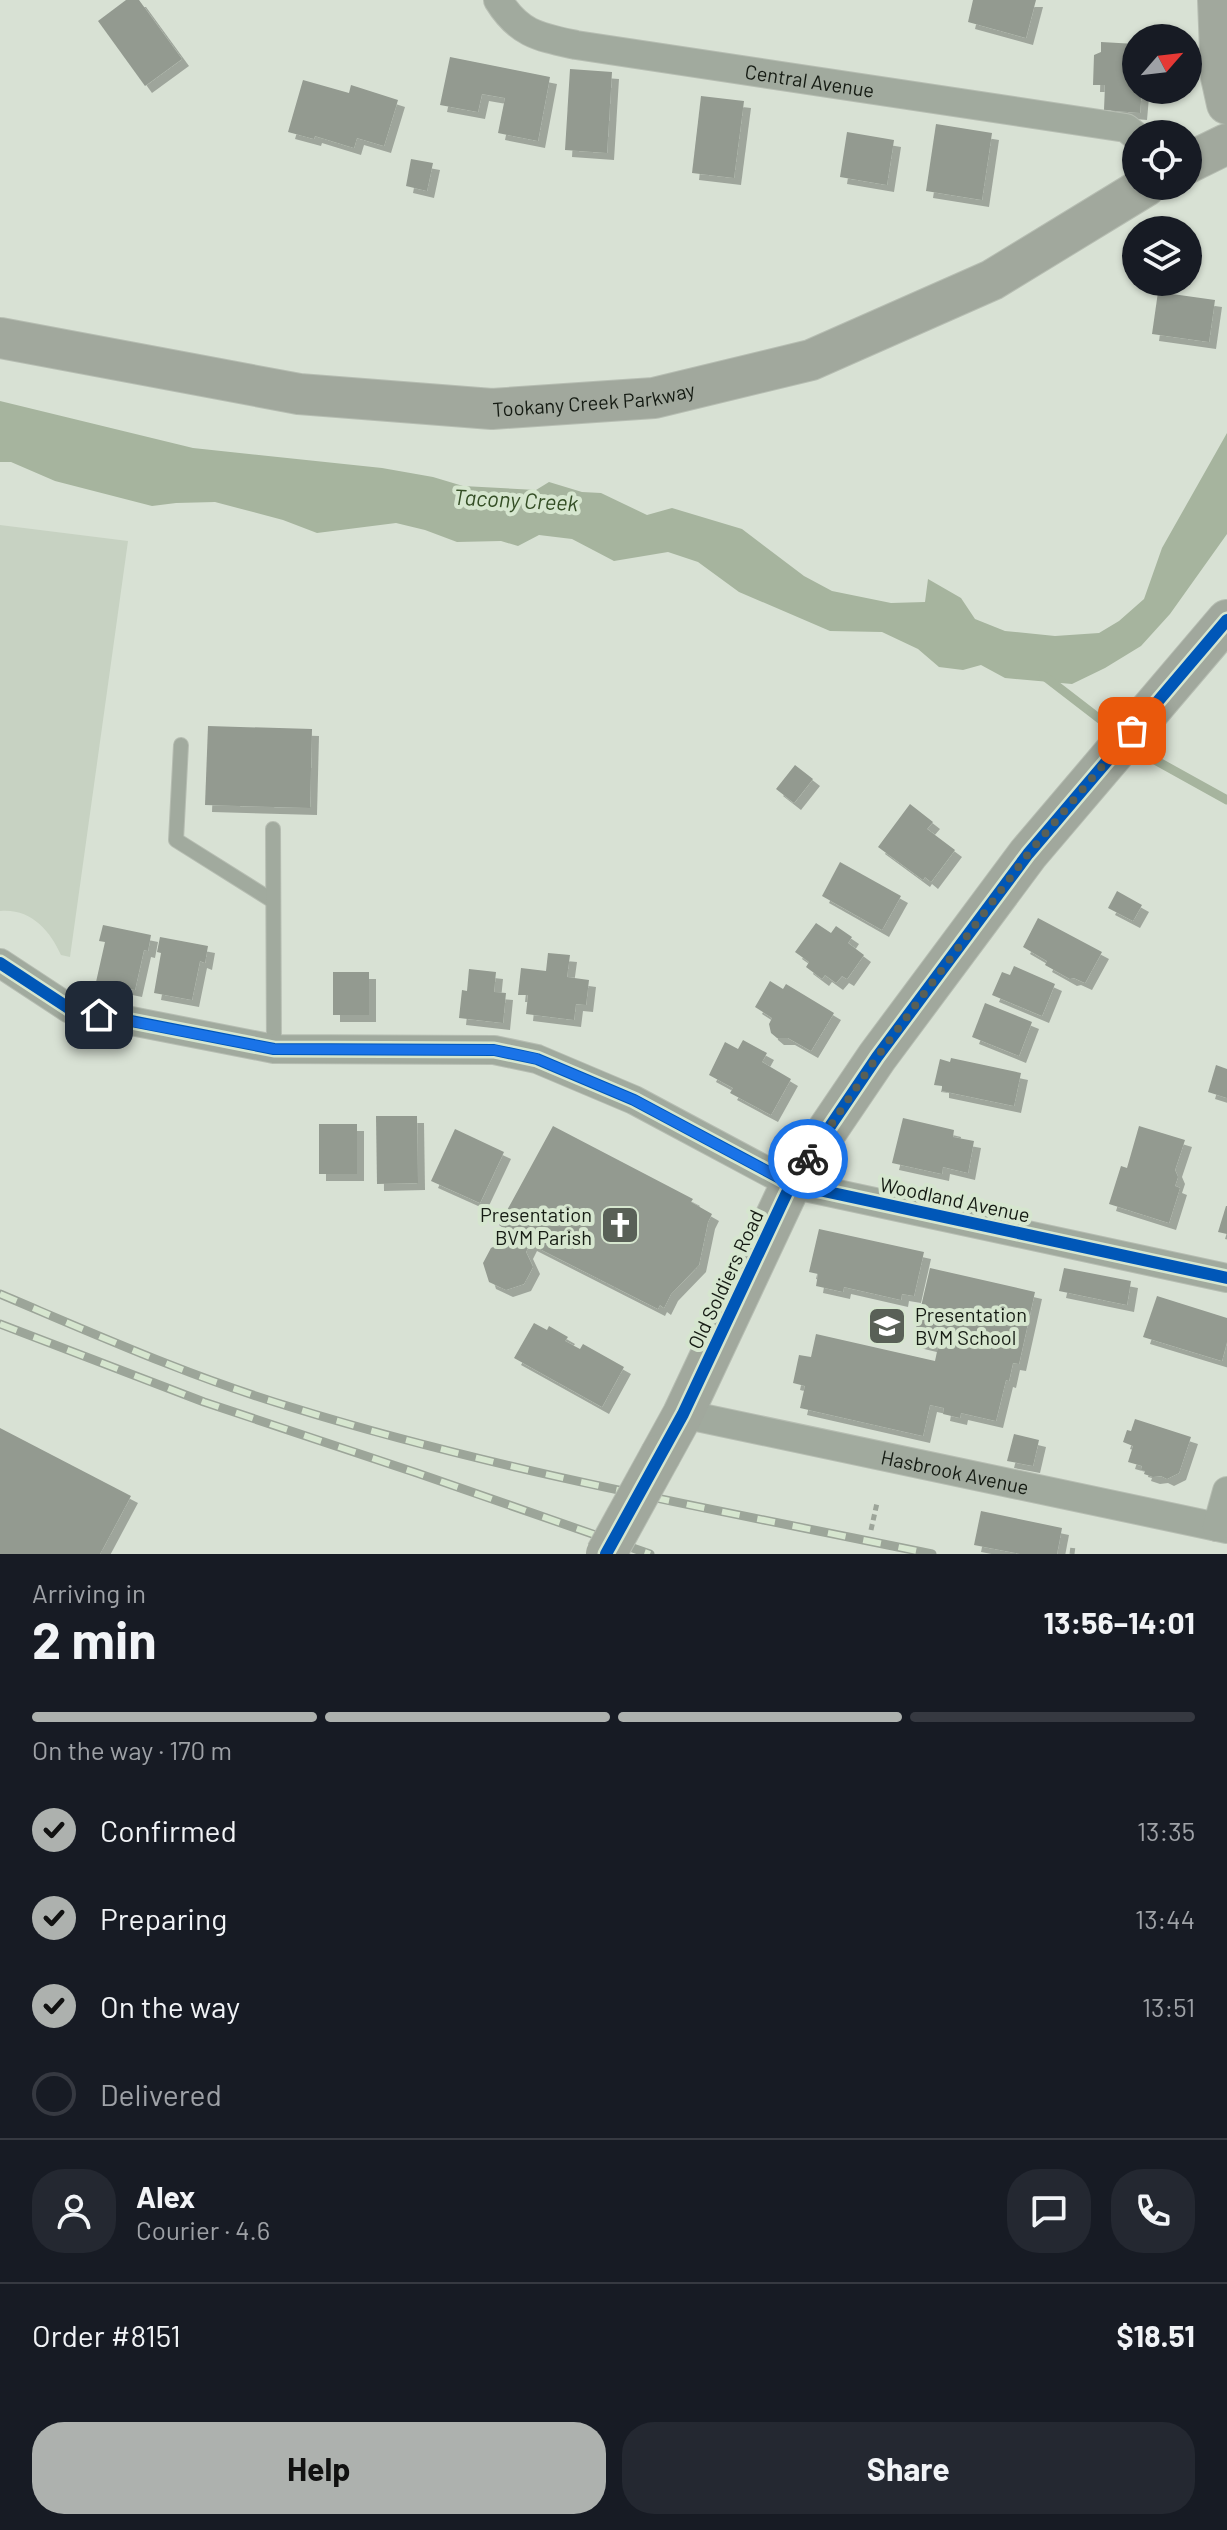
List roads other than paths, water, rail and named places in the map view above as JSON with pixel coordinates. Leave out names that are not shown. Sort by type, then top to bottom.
[{"type":"street","name":"Central Avenue","points":[[498,0],[506,13],[533,35],[576,45],[1122,127]]},
{"type":"street","points":[[1218,0],[1221,77],[1227,104]]},
{"type":"street","points":[[1202,156],[1227,144]]},
{"type":"street","name":"Tookany Creek Parkway","points":[[0,338],[299,394],[492,409],[654,398],[811,360],[992,280],[1123,200]]},
{"type":"street","name":"Old Soldiers Road","points":[[606,1554],[683,1414],[791,1184],[877,1057],[1028,854],[1227,620]]},
{"type":"street","name":"Woodland Avenue","points":[[0,963],[70,1009],[274,1049],[494,1050],[537,1059],[634,1100],[791,1184],[1227,1278]]},
{"type":"street","name":"Hasbrook Avenue","points":[[683,1414],[1222,1528]]},
{"type":"street","points":[[1222,1528],[1227,1491]]},
{"type":"lane","points":[[181,745],[176,840],[273,901]]},
{"type":"lane","points":[[273,829],[274,1049]]},
{"type":"water","name":"Tacony Creek","points":[[0,401],[193,448],[382,468],[463,486],[536,490],[549,482],[582,492],[601,493],[647,515],[672,508],[742,529],[804,576],[832,591],[891,603],[925,602],[928,579],[961,598],[975,619],[1005,631],[1055,636],[1099,633],[1119,621],[1144,599],[1162,548],[1227,433],[1227,534],[1170,614],[1141,646],[1072,684],[1005,678],[981,665],[963,670],[939,667],[918,649],[882,632],[830,631],[739,592],[698,562],[668,552],[614,561],[572,539],[539,535],[518,546],[501,541],[457,542],[396,523],[317,533],[283,520],[215,502],[152,506],[55,481],[11,462],[0,462]]},
{"type":"waterway","points":[[1044,676],[1118,733]]},
{"type":"waterway","points":[[1133,744],[1155,760],[1227,800]]},
{"type":"railway","points":[[0,1294],[219,1383],[372,1431],[531,1471],[932,1554]]},
{"type":"railway","points":[[0,1324],[204,1402],[650,1554]]},
{"type":"place","name":"Presentation BVM Parish","points":[[620,1225]]},
{"type":"place","name":"Presentation BVM School","points":[[887,1326]]}]
